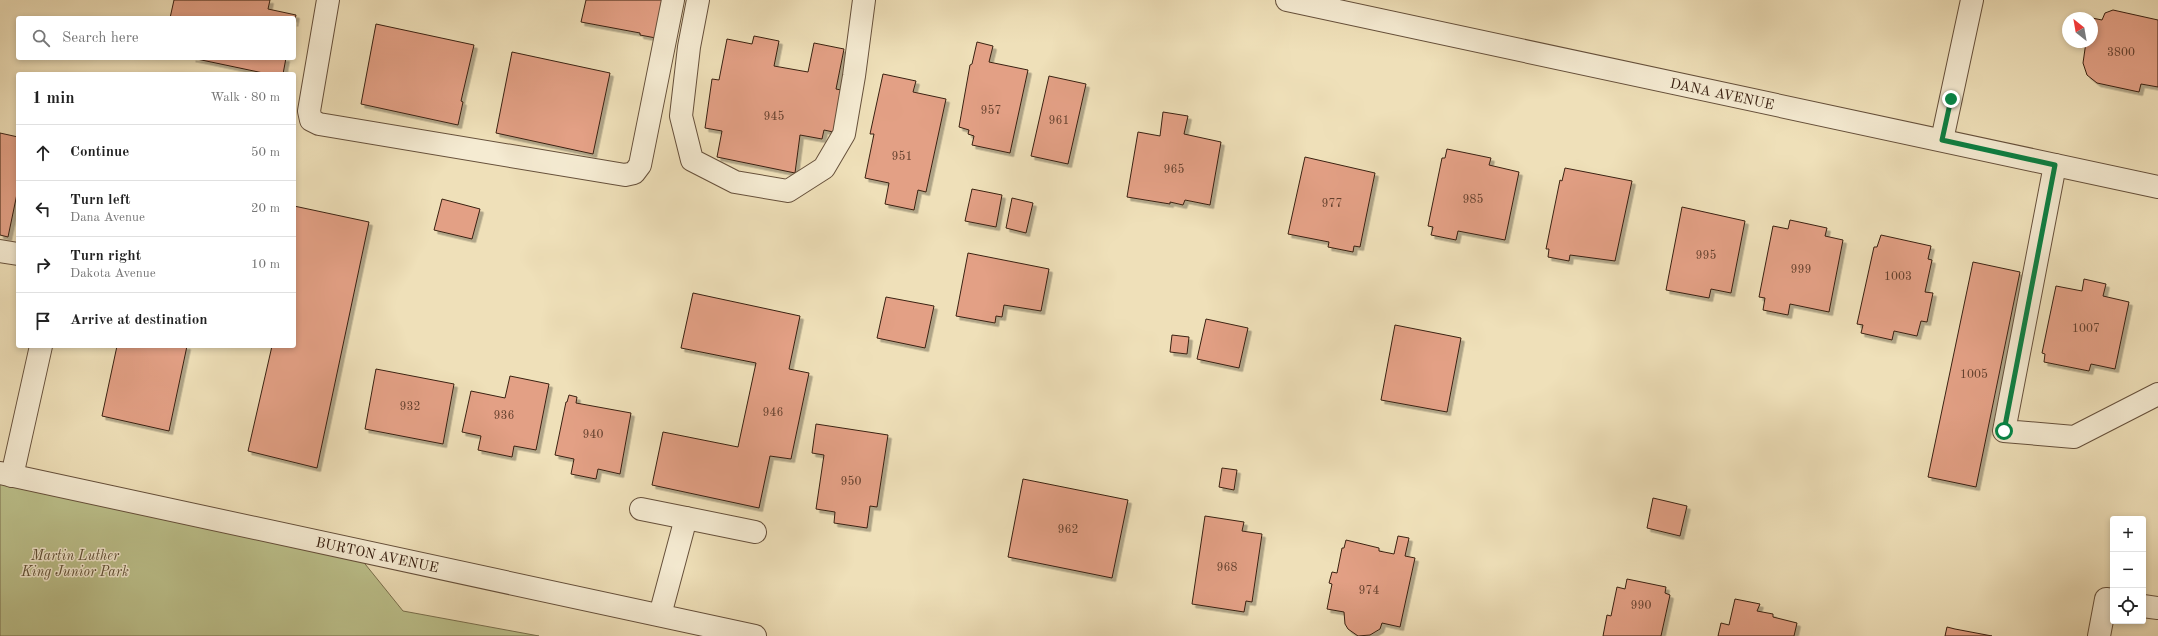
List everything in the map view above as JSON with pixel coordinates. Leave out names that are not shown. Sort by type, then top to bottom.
[{"type":"street","points":[[328,0],[309,111],[311,120],[319,124],[625,175],[634,173],[640,165],[673,0]]},
{"type":"street","points":[[698,0],[688,47],[681,116],[692,160],[735,182],[788,191],[824,168],[844,134],[854,76],[864,0]]},
{"type":"street","name":"DANA AVENUE","points":[[1286,0],[1942,140],[2158,188]]},
{"type":"street","points":[[1942,140],[1972,0]]},
{"type":"street","points":[[2055,165],[2004,431],[2074,437],[2158,394]]},
{"type":"street","points":[[0,251],[16,254]]},
{"type":"street","points":[[6,474],[40,348]]},
{"type":"street","name":"BURTON AVENUE","points":[[6,474],[755,636]]},
{"type":"street","points":[[641,509],[755,532]]},
{"type":"street","points":[[660,616],[686,518]]},
{"type":"street","points":[[2099,636],[2106,599],[2110,600]]},
{"type":"street","points":[[2146,606],[2158,608]]},
{"type":"green space","name":"Martin Luther King Junior Park","points":[[0,473],[353,549],[403,611],[539,636],[0,636]]},
{"type":"building","points":[[174,0],[270,0],[268,9],[296,15],[296,16],[170,16]]},
{"type":"building","points":[[586,0],[670,0],[661,39],[640,35],[640,33],[581,22]]},
{"type":"building","points":[[2113,10],[2158,20],[2158,87],[2141,84],[2139,92],[2097,83],[2087,75],[2083,63],[2085,48],[2098,48],[2098,19],[2102,20],[2105,13]]},
{"type":"building","points":[[376,24],[474,45],[461,101],[463,102],[458,125],[361,104]]},
{"type":"building","points":[[754,36],[779,41],[774,66],[808,72],[814,43],[844,49],[836,89],[846,91],[838,133],[824,130],[822,139],[800,135],[795,173],[717,157],[722,131],[705,128],[712,79],[719,80],[727,39],[752,44]]},
{"type":"building","points":[[977,42],[993,46],[989,62],[1028,70],[1010,153],[972,145],[974,136],[968,134],[969,130],[959,127],[970,65],[972,64]]},
{"type":"building","points":[[512,52],[610,73],[593,154],[496,133]]},
{"type":"building","points":[[202,60],[286,60],[283,72],[258,72]]},
{"type":"building","points":[[883,74],[916,81],[913,92],[946,99],[926,192],[918,190],[914,210],[885,204],[889,183],[865,178],[874,134],[870,134]]},
{"type":"building","points":[[1049,76],[1086,84],[1068,164],[1031,156]]},
{"type":"building","points":[[1163,112],[1188,116],[1184,134],[1221,142],[1210,205],[1185,200],[1183,205],[1170,202],[1170,204],[1127,197],[1138,132],[1160,136]]},
{"type":"building","points":[[0,133],[16,137],[16,199],[8,237],[0,235]]},
{"type":"building","points":[[1447,149],[1491,158],[1489,165],[1519,172],[1505,240],[1458,231],[1456,240],[1431,235],[1433,227],[1428,226],[1442,158],[1445,158]]},
{"type":"building","points":[[1305,157],[1375,173],[1360,247],[1354,246],[1353,252],[1328,247],[1329,242],[1288,234]]},
{"type":"building","points":[[1565,168],[1632,181],[1615,261],[1570,255],[1569,261],[1548,257],[1549,249],[1546,249],[1560,180],[1562,181]]},
{"type":"building","points":[[972,189],[1002,195],[996,227],[965,221]]},
{"type":"building","points":[[1012,198],[1033,203],[1026,233],[1006,228]]},
{"type":"building","points":[[442,199],[480,209],[472,239],[434,230]]},
{"type":"building","points":[[296,206],[369,222],[317,468],[248,451],[272,348],[296,348]]},
{"type":"building","points":[[1682,207],[1745,221],[1731,293],[1711,289],[1709,298],[1666,290]]},
{"type":"building","points":[[1790,220],[1827,228],[1825,236],[1843,240],[1829,312],[1790,304],[1788,315],[1763,310],[1765,298],[1759,297],[1773,226],[1788,229]]},
{"type":"building","points":[[1881,235],[1931,246],[1928,259],[1932,260],[1925,292],[1933,293],[1927,322],[1921,321],[1917,336],[1894,331],[1892,340],[1861,333],[1863,325],[1857,324],[1874,247],[1877,247]]},
{"type":"building","points":[[968,253],[1049,269],[1041,311],[1004,305],[1002,317],[996,316],[995,323],[956,316]]},
{"type":"building","points":[[1973,262],[2020,272],[1976,487],[1928,477]]},
{"type":"building","points":[[2084,279],[2106,284],[2103,296],[2129,302],[2115,369],[2091,364],[2089,371],[2044,362],[2045,354],[2042,353],[2056,286],[2082,291]]},
{"type":"building","points":[[693,293],[800,316],[789,369],[809,373],[791,459],[770,456],[759,508],[652,485],[663,432],[738,447],[756,363],[681,348]]},
{"type":"building","points":[[886,297],[934,306],[925,348],[877,338]]},
{"type":"building","points":[[1206,319],[1248,328],[1239,368],[1197,359]]},
{"type":"building","points":[[1395,325],[1461,338],[1447,412],[1381,400]]},
{"type":"building","points":[[1172,335],[1189,337],[1187,354],[1170,352]]},
{"type":"building","points":[[117,348],[187,348],[169,431],[102,416]]},
{"type":"building","points":[[376,369],[454,384],[443,444],[365,429]]},
{"type":"building","points":[[510,376],[549,384],[536,450],[514,446],[512,457],[478,450],[481,436],[462,432],[471,391],[505,398]]},
{"type":"building","points":[[569,395],[577,397],[576,403],[631,413],[620,474],[598,469],[596,479],[571,474],[574,459],[555,455],[566,402]]},
{"type":"building","points":[[816,424],[888,435],[877,507],[870,506],[867,528],[834,523],[835,512],[816,509],[824,455],[812,453]]},
{"type":"building","points":[[1222,468],[1237,470],[1234,490],[1219,487]]},
{"type":"building","points":[[1023,479],[1128,500],[1112,578],[1008,557]]},
{"type":"building","points":[[1653,498],[1687,506],[1680,536],[1647,528]]},
{"type":"building","points":[[1205,516],[1244,522],[1242,531],[1262,534],[1252,602],[1246,601],[1244,612],[1192,604]]},
{"type":"building","points":[[1398,536],[1409,538],[1405,556],[1415,558],[1400,627],[1382,623],[1380,629],[1370,635],[1358,636],[1348,629],[1345,624],[1344,612],[1327,609],[1332,584],[1329,583],[1332,572],[1337,573],[1342,548],[1344,548],[1346,540],[1379,548],[1379,551],[1394,554]]},
{"type":"building","points":[[1627,579],[1666,587],[1665,593],[1670,595],[1661,636],[1603,636],[1607,615],[1611,616],[1617,587],[1625,589]]},
{"type":"building","points":[[1735,599],[1760,604],[1757,611],[1773,614],[1773,617],[1797,623],[1794,636],[1718,636],[1721,623],[1729,625]]},
{"type":"building","points":[[1947,627],[1955,629],[1992,636],[1945,636]]},
{"type":"route","points":[[1951,99],[1942,140],[2055,165],[2004,431]]}]
